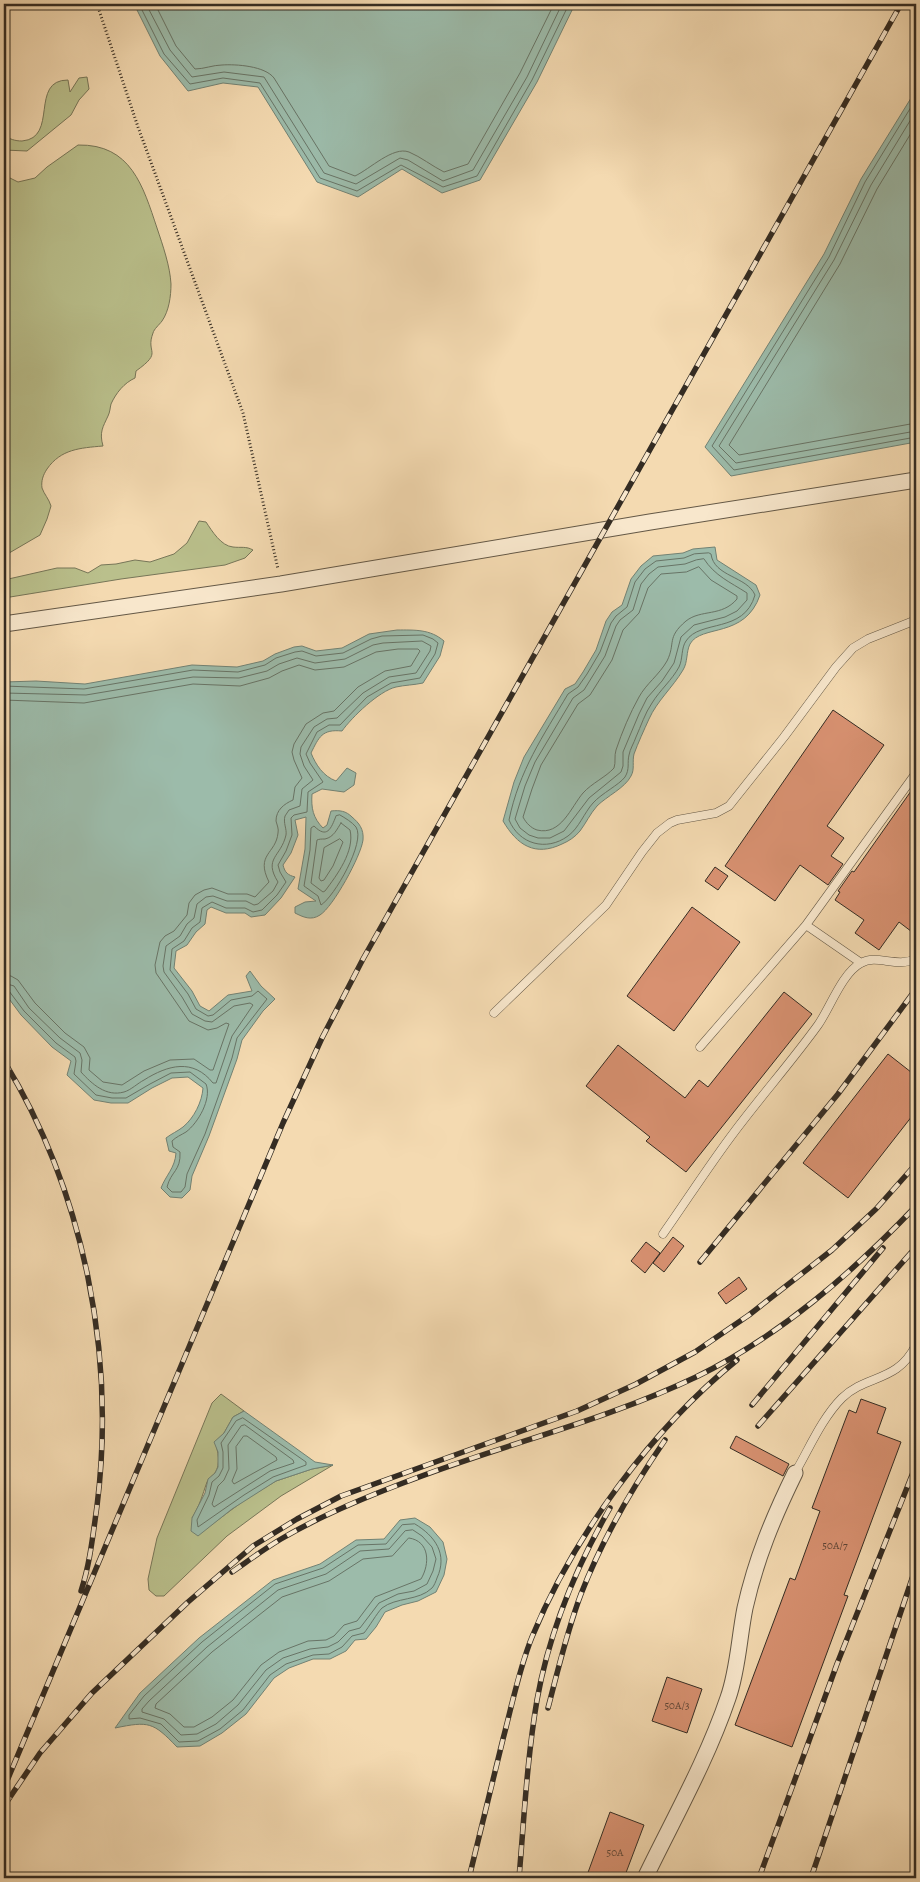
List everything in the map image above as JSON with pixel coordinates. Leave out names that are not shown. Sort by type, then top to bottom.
[{"type":"street","points":[[4,624],[281,584],[650,522],[916,480]]},
{"type":"street","points":[[645,1878],[701,1761],[728,1697],[752,1578],[772,1520],[795,1473]]},
{"type":"lane","points":[[494,1013],[606,905],[657,833],[677,820],[716,813],[729,806],[836,667],[853,648],[873,637],[916,620]]},
{"type":"lane","points":[[700,1047],[806,925],[916,773]]},
{"type":"lane","points":[[806,925],[861,963]]},
{"type":"lane","points":[[664,1234],[734,1132],[819,1024],[852,969],[861,963],[877,960],[903,963],[916,959]]},
{"type":"lane","points":[[795,1473],[825,1421],[842,1398],[862,1385],[895,1370],[903,1364],[916,1345]]},
{"type":"path","points":[[97,4],[138,127],[243,413],[281,584]]},
{"type":"green space","points":[[87,77],[89,89],[79,100],[71,115],[27,151],[4,150],[4,135],[17,141],[33,138],[43,120],[46,99],[50,89],[56,82],[68,80],[70,92],[79,78]]},
{"type":"green space","points":[[78,145],[96,147],[111,152],[123,160],[132,170],[146,197],[164,249],[168,263],[171,293],[166,313],[153,333],[151,340],[152,356],[136,371],[135,378],[121,389],[111,404],[102,430],[103,446],[65,453],[52,462],[42,480],[42,488],[51,506],[40,535],[4,556],[4,175],[18,182],[35,178]]},
{"type":"green space","points":[[199,521],[206,522],[217,538],[225,544],[253,550],[245,558],[225,565],[121,579],[4,598],[4,580],[57,568],[75,568],[88,573],[101,565],[135,560],[150,562],[174,554],[187,543]]},
{"type":"green space","points":[[221,1394],[244,1411],[233,1417],[224,1433],[215,1442],[218,1466],[207,1482],[192,1518],[207,1528],[246,1499],[276,1481],[312,1469],[333,1465],[281,1496],[227,1536],[164,1596],[156,1596],[149,1590],[148,1579],[157,1538],[212,1403]]},
{"type":"water","points":[[134,4],[575,4],[537,82],[480,180],[442,193],[402,169],[358,197],[317,182],[258,87],[223,83],[188,91],[160,56]]},
{"type":"water","points":[[916,90],[916,442],[731,476],[705,447],[824,254],[861,179]]},
{"type":"water","points":[[715,547],[717,560],[756,585],[760,595],[753,609],[734,625],[703,634],[690,644],[683,670],[652,712],[643,732],[634,754],[631,776],[625,784],[597,806],[578,833],[572,839],[552,848],[535,849],[521,842],[514,837],[503,821],[514,782],[524,757],[565,689],[575,684],[583,672],[596,650],[606,621],[612,612],[622,605],[631,579],[641,566],[653,556]]},
{"type":"water","points":[[397,630],[428,632],[444,641],[440,656],[423,683],[389,689],[359,712],[342,731],[330,731],[322,735],[311,753],[321,770],[336,781],[347,768],[356,773],[354,785],[344,792],[322,789],[312,794],[313,812],[323,828],[327,825],[331,811],[340,811],[347,813],[355,819],[363,833],[363,840],[357,857],[346,880],[332,902],[320,915],[313,918],[295,913],[295,907],[305,902],[316,901],[298,889],[305,849],[306,817],[295,820],[298,835],[291,853],[283,865],[287,873],[295,877],[281,898],[265,915],[251,917],[245,913],[226,913],[211,907],[207,910],[205,924],[196,932],[187,945],[176,951],[174,968],[192,991],[200,1006],[209,1011],[228,995],[252,991],[246,976],[250,971],[261,986],[275,999],[263,1011],[242,1040],[209,1136],[192,1176],[190,1190],[182,1198],[170,1197],[161,1188],[172,1167],[176,1153],[169,1151],[166,1138],[183,1127],[191,1119],[199,1104],[203,1088],[188,1077],[172,1078],[128,1103],[94,1100],[67,1075],[71,1061],[52,1047],[21,1015],[4,992],[4,682],[36,681],[85,684],[192,665],[237,667],[263,661],[294,647],[302,646],[316,651],[342,648],[369,634]]},
{"type":"water","points":[[244,1411],[315,1462],[333,1465],[312,1469],[276,1481],[232,1509],[198,1536],[191,1531],[192,1518],[205,1493],[208,1479],[215,1473],[218,1467],[218,1452],[214,1442],[224,1433],[233,1417]]},
{"type":"water","points":[[415,1518],[430,1527],[443,1542],[447,1559],[444,1575],[436,1592],[418,1601],[385,1612],[366,1639],[355,1640],[346,1651],[330,1659],[313,1659],[289,1668],[274,1678],[246,1714],[222,1733],[200,1746],[177,1747],[162,1732],[150,1725],[136,1724],[115,1728],[140,1693],[199,1638],[273,1580],[320,1564],[356,1540],[384,1539],[400,1520]]},
{"type":"building","points":[[833,710],[884,745],[827,826],[844,838],[831,856],[843,864],[828,885],[800,865],[775,901],[725,866]]},
{"type":"building","points":[[916,784],[916,935],[899,922],[879,950],[855,933],[864,920],[835,900],[840,892],[838,891],[852,871],[854,872]]},
{"type":"building","points":[[715,867],[728,876],[718,890],[705,881]]},
{"type":"building","points":[[692,907],[740,942],[674,1031],[627,996]]},
{"type":"building","points":[[784,992],[812,1014],[686,1172],[646,1141],[650,1137],[586,1086],[618,1045],[685,1098],[699,1080],[708,1087]]},
{"type":"building","points":[[888,1054],[916,1076],[916,1111],[848,1198],[803,1163]]},
{"type":"building","points":[[673,1237],[684,1246],[664,1272],[653,1263]]},
{"type":"building","points":[[646,1242],[660,1253],[645,1273],[631,1261]]},
{"type":"building","points":[[739,1277],[747,1289],[726,1304],[718,1293]]},
{"type":"building","points":[[861,1399],[886,1408],[877,1433],[901,1442],[844,1595],[848,1596],[792,1747],[735,1725],[790,1578],[795,1580],[820,1511],[812,1508],[849,1410],[856,1413]]},
{"type":"building","points":[[736,1436],[789,1464],[783,1476],[730,1448]]},
{"type":"building","points":[[667,1677],[702,1689],[687,1733],[652,1721]]},
{"type":"building","points":[[610,1812],[644,1825],[624,1878],[586,1878]]},
{"type":"railway","points":[[4,1788],[283,1123],[322,1038],[363,959],[901,4]]},
{"type":"railway","points":[[700,1262],[838,1094],[916,989]]},
{"type":"railway","points":[[4,1061],[32,1111],[55,1164],[74,1219],[88,1276],[97,1333],[102,1391],[102,1449],[93,1538],[81,1591]]},
{"type":"railway","points":[[4,1806],[40,1753],[92,1693],[188,1602],[253,1546],[297,1519],[341,1496],[577,1411],[636,1384],[695,1352],[749,1315],[832,1250],[876,1209],[916,1164]]},
{"type":"railway","points":[[232,1572],[268,1547],[296,1531],[356,1502],[440,1469],[624,1407],[696,1377],[727,1361],[786,1323],[814,1301],[892,1231],[916,1206]]},
{"type":"railway","points":[[758,1426],[916,1247]]},
{"type":"railway","points":[[752,1405],[883,1248]]},
{"type":"railway","points":[[469,1878],[519,1674],[527,1649],[549,1599],[570,1560],[618,1486],[675,1418],[737,1360]]},
{"type":"railway","points":[[548,1708],[571,1622],[589,1574],[619,1515],[665,1440]]},
{"type":"railway","points":[[759,1878],[837,1664],[916,1465]]},
{"type":"railway","points":[[519,1878],[531,1744],[542,1675],[565,1601],[586,1553],[610,1508]]},
{"type":"railway","points":[[811,1878],[916,1567]]}]
